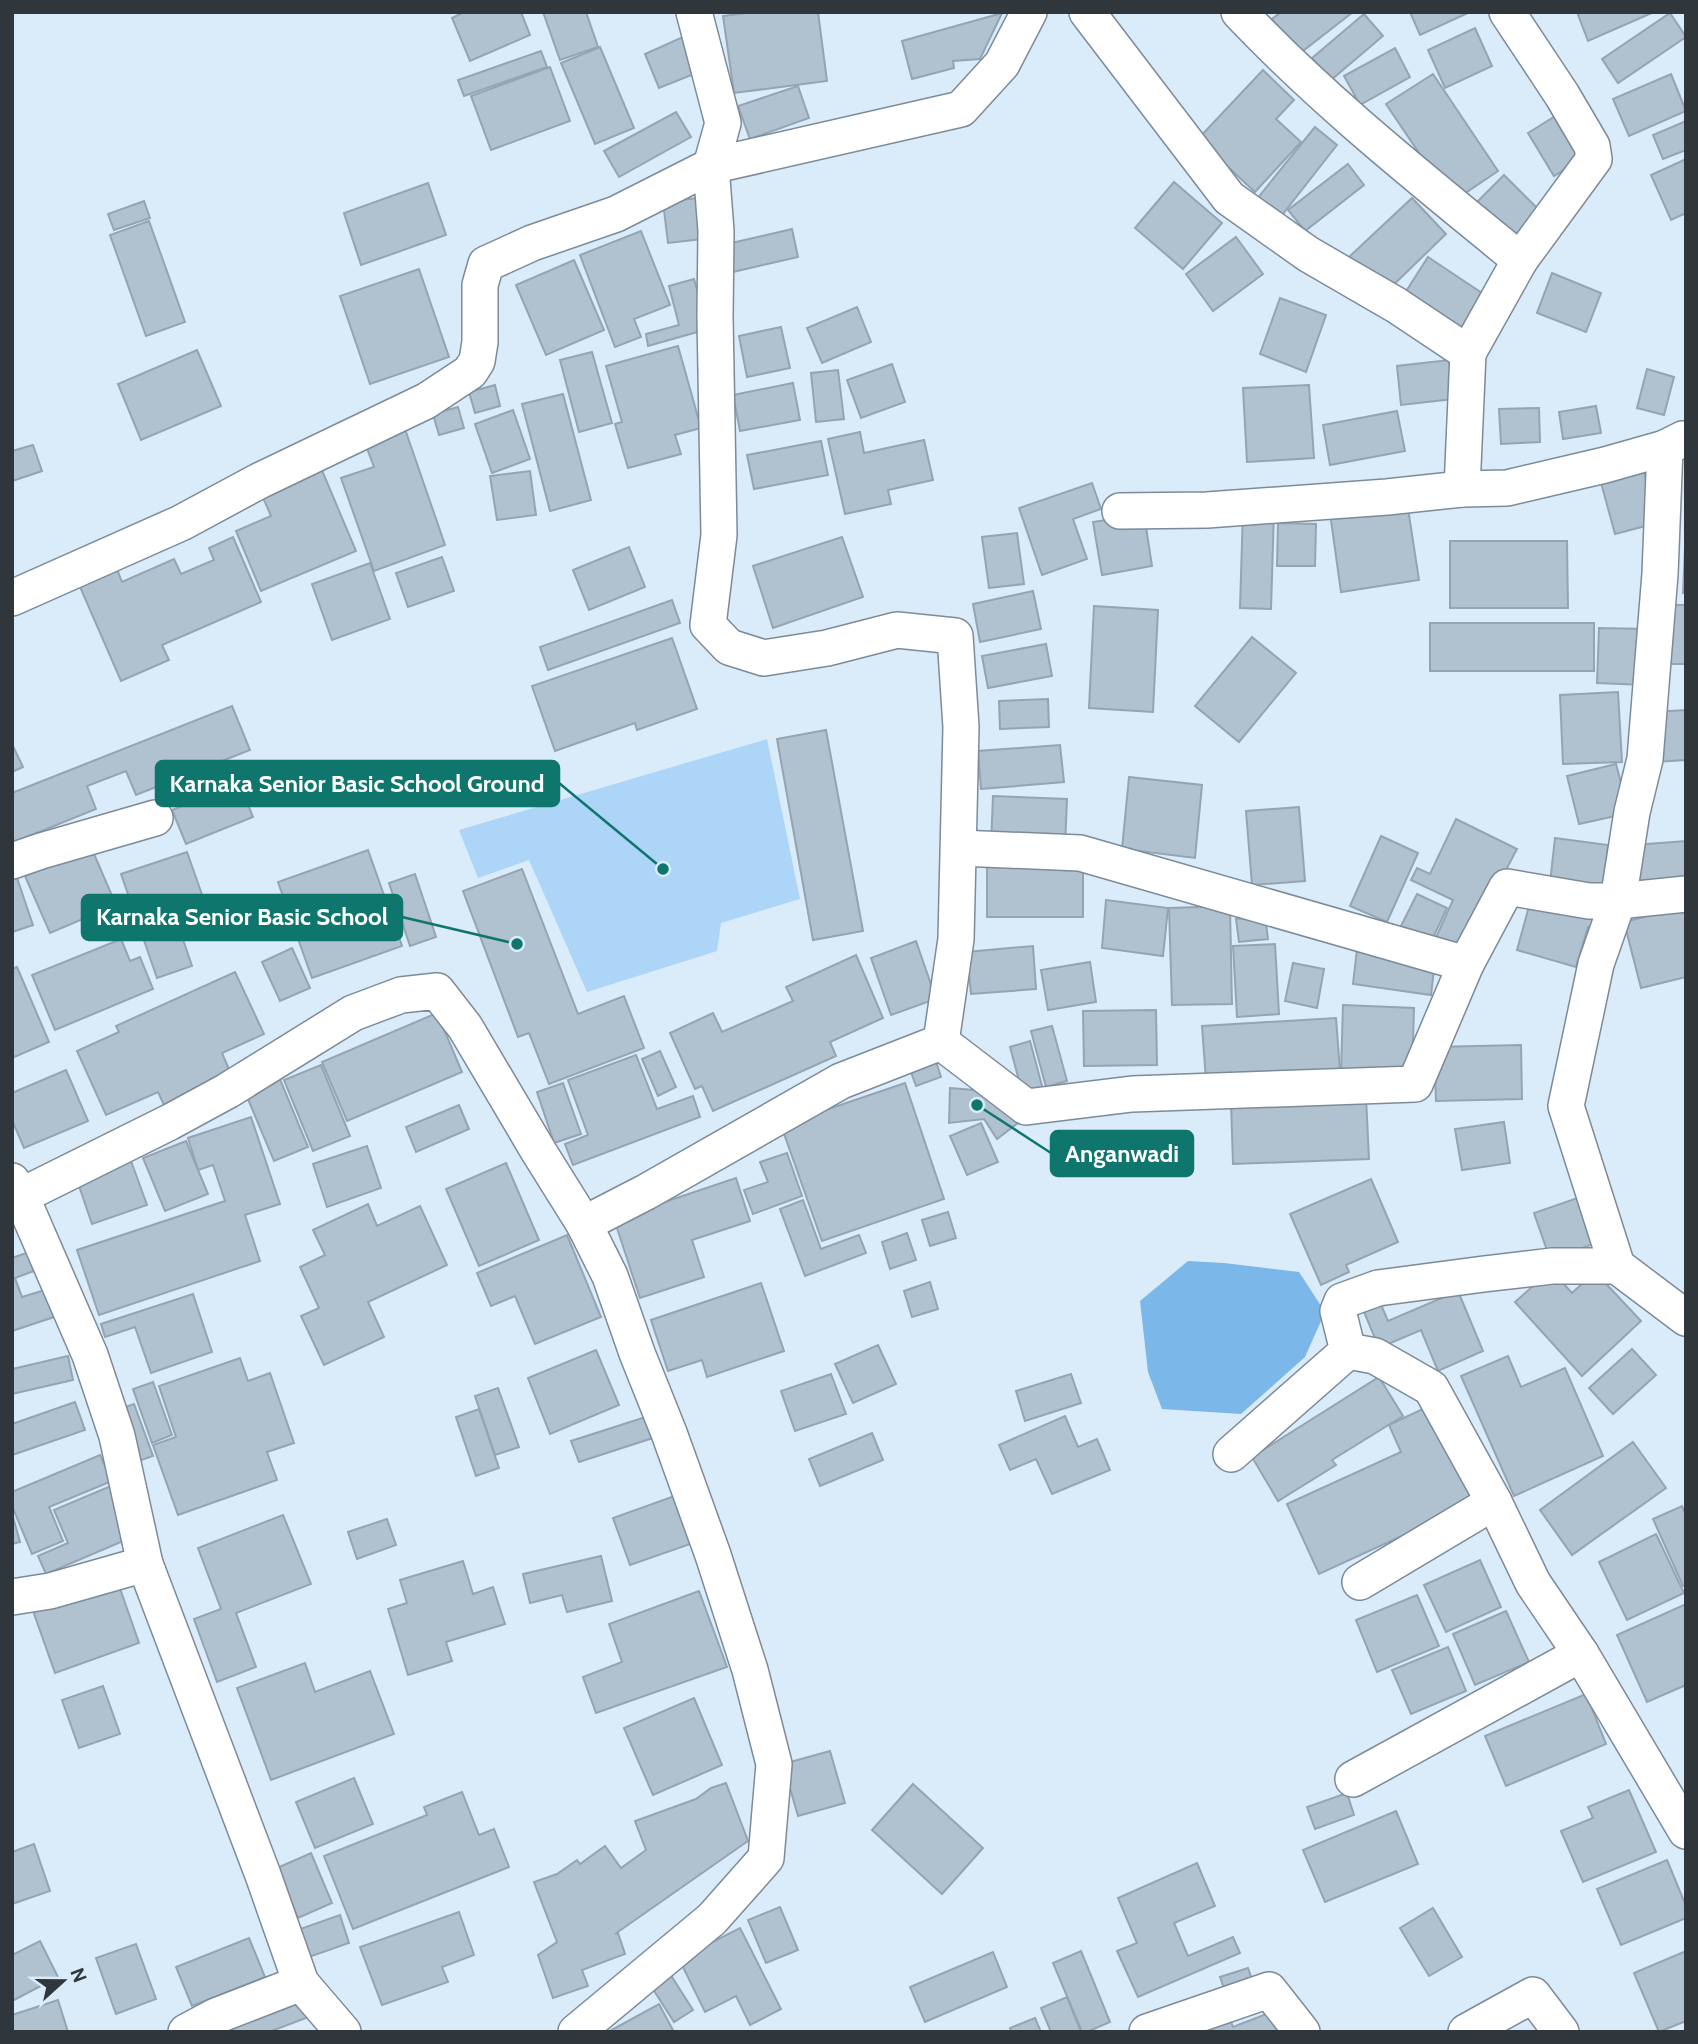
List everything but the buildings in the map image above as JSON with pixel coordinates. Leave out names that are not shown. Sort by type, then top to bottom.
[{"type":"street","points":[[694,12],[723,123],[711,166],[716,231],[719,535],[708,625],[729,647],[764,658],[827,648],[897,630],[955,636],[961,727],[956,939],[941,1042]]},
{"type":"street","points":[[12,598],[181,523],[259,481],[426,401],[470,372],[477,361],[480,342],[480,285],[486,264],[532,243],[616,214],[711,166],[961,109],[1002,64],[1029,12]]},
{"type":"street","points":[[1087,12],[1229,198],[1308,254],[1396,305],[1468,354]]},
{"type":"street","points":[[1239,12],[1275,50],[1412,172],[1520,260]]},
{"type":"street","points":[[1462,489],[1468,354],[1520,260],[1594,159],[1592,146],[1580,125],[1507,12]]},
{"type":"street","points":[[1120,511],[1219,509],[1462,489],[1507,488],[1605,465],[1675,443],[1660,574],[1645,759],[1632,812],[1618,901],[1596,964],[1566,1107],[1617,1266],[1686,1318]]},
{"type":"street","points":[[12,862],[155,818]]},
{"type":"street","points":[[959,848],[1080,853],[1466,964]]},
{"type":"street","points":[[941,1042],[1026,1107],[1132,1094],[1415,1084],[1466,964],[1507,887],[1589,901],[1686,894]]},
{"type":"street","points":[[344,2032],[301,1983],[145,1564],[117,1436],[90,1355],[17,1189],[170,1122],[227,1091],[352,1013],[401,995],[437,991],[465,1027],[584,1224],[610,1276],[713,1555],[750,1670],[774,1764],[766,1858],[712,1919],[576,2032]]},
{"type":"street","points":[[584,1224],[841,1082],[941,1042]]},
{"type":"street","points":[[1348,1351],[1338,1311],[1342,1301],[1378,1288],[1552,1266],[1617,1266]]},
{"type":"street","points":[[1231,1454],[1348,1351]]},
{"type":"street","points":[[1348,1351],[1375,1356],[1431,1388],[1494,1503],[1533,1583],[1581,1654],[1686,1831]]},
{"type":"street","points":[[1360,1582],[1494,1503]]},
{"type":"street","points":[[12,1597],[50,1591],[145,1564]]},
{"type":"street","points":[[1353,1779],[1581,1654]]},
{"type":"street","points":[[186,2032],[215,2016],[301,1983]]},
{"type":"street","points":[[1147,2032],[1269,1990],[1302,2032]]},
{"type":"street","points":[[1466,2032],[1533,1995],[1561,2032]]},
{"type":"shaded area","points":[[767,739],[800,899],[721,923],[717,951],[587,992],[529,860],[478,878],[459,830]]},
{"type":"shaded area","points":[[1188,1261],[1299,1272],[1325,1312],[1305,1357],[1241,1414],[1162,1409],[1148,1372],[1140,1301]]},
{"type":"place","name":"Karnaka Senior Basic School Ground","points":[[663,869]]},
{"type":"place","name":"Karnaka Senior Basic School","points":[[517,944]]},
{"type":"place","name":"Anganwadi","points":[[977,1105]]}]
